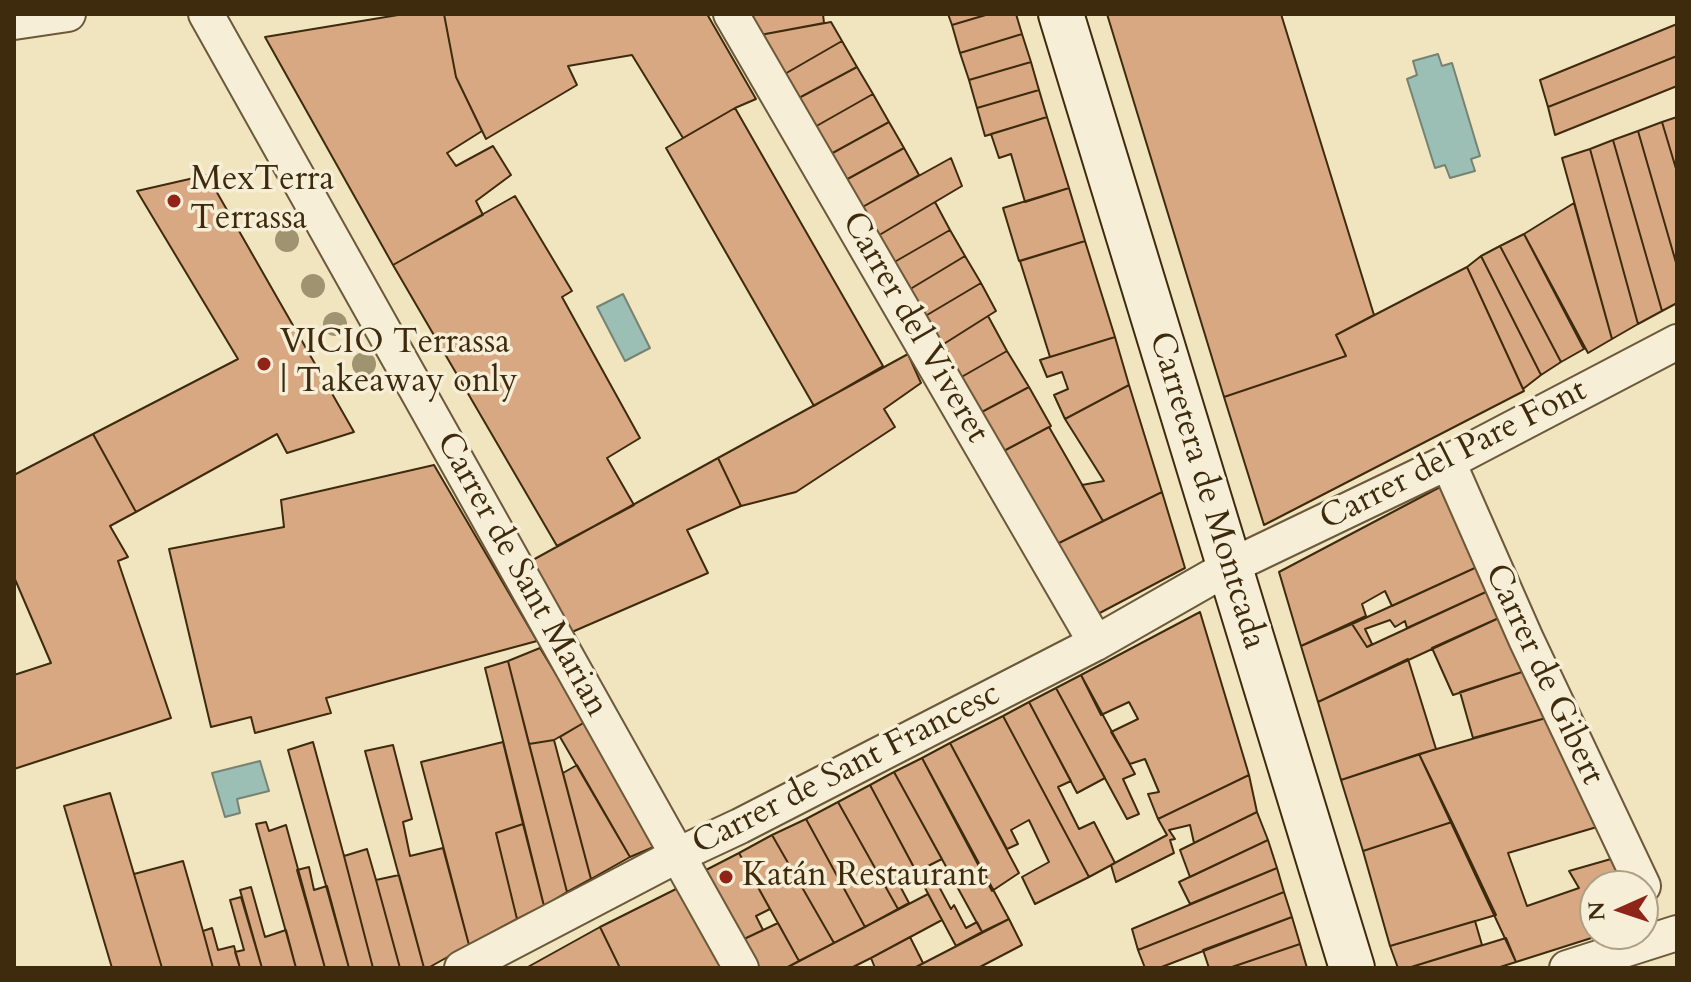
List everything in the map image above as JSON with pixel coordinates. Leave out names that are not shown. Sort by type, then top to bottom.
[{"type":"street","points":[[14,22],[68,14]]},
{"type":"street","name":"Carrer de Sant Marian","points":[[206,14],[741,968]]},
{"type":"street","name":"Carrer del Viveret","points":[[731,14],[1096,643]]},
{"type":"street","name":"Carretera de Montcada","points":[[1061,14],[1352,968]]},
{"type":"street","name":"Carrer del Pare Font","points":[[1229,567],[1448,462],[1677,342]]},
{"type":"street","name":"Carrer de Gibert","points":[[1448,462],[1526,639],[1635,870]]},
{"type":"street","name":"Carrer de Sant Francesc","points":[[462,968],[1096,643],[1229,567]]},
{"type":"street","name":"Carrer de Gibert","points":[[1659,913],[1672,935]]},
{"type":"street","points":[[1567,968],[1672,935]]},
{"type":"water","points":[[1438,54],[1442,66],[1452,63],[1480,156],[1471,159],[1475,171],[1450,178],[1445,165],[1435,168],[1407,79],[1417,75],[1413,61]]},
{"type":"water","points":[[623,294],[650,348],[625,361],[597,307]]},
{"type":"water","points":[[260,761],[269,791],[237,799],[240,813],[225,817],[212,773]]},
{"type":"building","points":[[404,14],[444,14],[456,77],[482,131],[447,153],[456,166],[493,146],[511,175],[476,201],[483,215],[393,265],[265,37]]},
{"type":"building","points":[[444,14],[707,14],[756,99],[683,138],[632,55],[568,66],[577,85],[486,139],[456,77]]},
{"type":"building","points":[[748,14],[823,14],[824,23],[760,35]]},
{"type":"building","points":[[948,14],[989,14],[952,25]]},
{"type":"building","points":[[989,14],[1016,14],[1022,34],[960,53],[952,25]]},
{"type":"building","points":[[1107,14],[1281,14],[1374,315],[1336,335],[1346,356],[1224,397]]},
{"type":"building","points":[[831,22],[842,41],[783,75],[760,35]]},
{"type":"building","points":[[1677,24],[1677,56],[1548,107],[1540,80]]},
{"type":"building","points":[[1022,34],[1031,62],[969,80],[960,53]]},
{"type":"building","points":[[842,41],[857,67],[797,99],[783,75]]},
{"type":"building","points":[[1677,56],[1677,86],[1555,135],[1548,107]]},
{"type":"building","points":[[1031,62],[1039,90],[977,108],[969,80]]},
{"type":"building","points":[[857,67],[873,94],[813,128],[797,99]]},
{"type":"building","points":[[1039,90],[1047,117],[985,136],[977,108]]},
{"type":"building","points":[[873,94],[889,122],[829,155],[813,128]]},
{"type":"building","points":[[735,108],[883,366],[814,406],[666,148]]},
{"type":"building","points":[[1047,117],[1069,188],[1025,202],[1011,154],[999,158],[991,134]]},
{"type":"building","points":[[1677,117],[1677,172],[1662,122]]},
{"type":"building","points":[[889,122],[904,148],[844,181],[829,155]]},
{"type":"building","points":[[1662,122],[1677,172],[1677,266],[1638,131]]},
{"type":"building","points":[[1638,131],[1677,266],[1677,303],[1662,311],[1613,140]]},
{"type":"building","points":[[1613,140],[1662,311],[1638,324],[1590,149]]},
{"type":"building","points":[[904,148],[919,175],[859,209],[844,181]]},
{"type":"building","points":[[1590,149],[1638,324],[1612,339],[1562,158]]},
{"type":"building","points":[[951,158],[962,186],[876,237],[859,209]]},
{"type":"building","points":[[207,175],[354,432],[287,453],[277,434],[136,512],[93,434],[238,359],[137,191]]},
{"type":"building","points":[[1069,188],[1085,241],[1019,261],[1003,208]]},
{"type":"building","points":[[515,196],[572,291],[562,297],[640,438],[607,458],[634,505],[557,546],[393,265]]},
{"type":"building","points":[[935,202],[950,230],[891,264],[876,237]]},
{"type":"building","points":[[1574,203],[1612,339],[1588,353],[1524,234]]},
{"type":"building","points":[[950,230],[965,256],[907,291],[891,264]]},
{"type":"building","points":[[1524,234],[1584,349],[1561,362],[1500,246]]},
{"type":"building","points":[[1085,241],[1115,337],[1050,357],[1020,261]]},
{"type":"building","points":[[1500,246],[1561,362],[1541,375],[1481,256]]},
{"type":"building","points":[[965,256],[981,283],[922,318],[907,291]]},
{"type":"building","points":[[1481,256],[1541,375],[1523,389],[1467,267]]},
{"type":"building","points":[[1467,267],[1524,391],[1264,525],[1224,397],[1346,356],[1336,335]]},
{"type":"building","points":[[981,283],[996,311],[939,347],[922,318]]},
{"type":"building","points":[[988,316],[1007,351],[958,379],[939,347]]},
{"type":"building","points":[[1115,337],[1129,385],[1065,419],[1054,395],[1068,389],[1062,372],[1047,377],[1040,360]]},
{"type":"building","points":[[1007,351],[1029,387],[978,414],[958,379]]},
{"type":"building","points":[[908,354],[921,383],[884,409],[895,427],[796,492],[741,506],[718,458]]},
{"type":"building","points":[[1129,385],[1162,492],[1103,521],[1082,485],[1104,481],[1065,419]]},
{"type":"building","points":[[1029,387],[1051,426],[1000,453],[978,414]]},
{"type":"building","points":[[1049,427],[1103,521],[1053,546],[1000,453]]},
{"type":"building","points":[[93,434],[136,512],[110,526],[128,557],[118,561],[171,718],[14,769],[14,675],[51,663],[14,577],[14,475]]},
{"type":"building","points":[[718,458],[741,506],[687,530],[708,573],[572,632],[531,561]]},
{"type":"building","points":[[434,465],[537,641],[326,698],[331,713],[255,733],[251,717],[211,727],[169,549],[284,527],[281,500]]},
{"type":"building","points":[[1442,486],[1477,567],[1392,606],[1385,591],[1362,604],[1366,616],[1301,646],[1279,572]]},
{"type":"building","points":[[1162,492],[1185,568],[1094,616],[1053,546]]},
{"type":"building","points":[[1477,567],[1488,591],[1407,628],[1405,621],[1395,627],[1390,620],[1365,629],[1372,644],[1367,647],[1352,624]]},
{"type":"building","points":[[1488,591],[1501,617],[1318,702],[1301,646],[1352,624],[1367,647]]},
{"type":"building","points":[[1200,612],[1249,775],[1158,819],[1148,794],[1159,792],[1145,759],[1130,764],[1111,732],[1138,719],[1129,702],[1101,715],[1081,675]]},
{"type":"building","points":[[1501,617],[1525,671],[1453,695],[1432,648]]},
{"type":"building","points":[[540,648],[585,722],[554,740],[529,744],[508,661]]},
{"type":"building","points":[[1408,659],[1436,749],[1341,780],[1318,702]]},
{"type":"building","points":[[508,661],[567,892],[544,906],[485,668]]},
{"type":"building","points":[[1525,671],[1546,718],[1473,738],[1460,692]]},
{"type":"building","points":[[1081,675],[1135,774],[1123,779],[1139,814],[1127,819],[1056,688]]},
{"type":"building","points":[[1056,688],[1105,778],[1077,793],[1029,702]]},
{"type":"building","points":[[1029,702],[1071,781],[1058,787],[1079,829],[1094,822],[1115,863],[1089,877],[1003,716]]},
{"type":"building","points":[[1003,716],[1089,877],[1035,904],[1022,877],[1049,862],[1029,820],[1011,830],[1018,844],[1007,849],[950,743]]},
{"type":"building","points":[[1546,718],[1597,827],[1508,853],[1527,906],[1579,888],[1579,942],[1516,962],[1419,754]]},
{"type":"building","points":[[585,722],[656,846],[630,857],[560,737]]},
{"type":"building","points":[[554,740],[591,879],[567,892],[529,744]]},
{"type":"building","points":[[313,742],[373,968],[349,968],[288,750]]},
{"type":"building","points":[[503,742],[523,824],[496,833],[517,919],[469,945],[421,762]]},
{"type":"building","points":[[950,743],[1019,873],[992,891],[922,758]]},
{"type":"building","points":[[393,745],[412,819],[403,822],[410,856],[443,848],[469,945],[428,968],[424,968],[365,751]]},
{"type":"building","points":[[1419,754],[1452,822],[1363,851],[1341,780]]},
{"type":"building","points":[[922,758],[1009,919],[982,932],[894,772]]},
{"type":"building","points":[[577,765],[630,857],[591,879],[563,773]]},
{"type":"building","points":[[894,772],[942,859],[928,866],[951,909],[954,905],[966,928],[977,922],[982,932],[956,946],[870,785]]},
{"type":"building","points":[[1249,775],[1257,812],[1194,843],[1190,825],[1169,830],[1175,839],[1170,840],[1174,853],[1116,882],[1111,865],[1167,835],[1158,819]]},
{"type":"building","points":[[870,785],[919,877],[900,886],[909,903],[898,909],[838,802]]},
{"type":"building","points":[[110,793],[162,968],[112,968],[64,806]]},
{"type":"building","points":[[838,802],[898,909],[865,927],[806,819]]},
{"type":"building","points":[[1257,812],[1268,840],[1190,877],[1180,850]]},
{"type":"building","points":[[806,819],[865,927],[834,943],[772,835]]},
{"type":"building","points":[[266,822],[269,831],[286,825],[325,968],[296,968],[256,824]]},
{"type":"building","points":[[1452,822],[1496,915],[1390,946],[1363,851]]},
{"type":"building","points":[[523,824],[544,906],[517,919],[496,833]]},
{"type":"building","points":[[772,835],[834,943],[799,961],[739,853]]},
{"type":"building","points":[[1268,840],[1277,868],[1190,904],[1179,882]]},
{"type":"building","points":[[367,849],[400,968],[373,968],[344,856]]},
{"type":"building","points":[[739,853],[770,909],[756,916],[763,930],[742,940],[704,871]]},
{"type":"building","points":[[1611,859],[1616,870],[1579,870],[1579,888],[1569,871]]},
{"type":"building","points":[[183,861],[213,968],[162,968],[134,874]]},
{"type":"building","points":[[309,867],[314,890],[327,886],[349,968],[325,968],[297,870]]},
{"type":"building","points":[[1277,868],[1284,892],[1138,950],[1132,929]]},
{"type":"building","points":[[399,875],[424,968],[400,968],[376,880]]},
{"type":"building","points":[[682,886],[723,968],[620,968],[600,927]]},
{"type":"building","points":[[251,887],[265,937],[286,930],[296,968],[262,968],[240,890]]},
{"type":"building","points":[[1284,892],[1292,917],[1159,968],[1145,968],[1138,950]]},
{"type":"building","points":[[928,894],[942,920],[871,958],[851,968],[786,968]]},
{"type":"building","points":[[241,897],[262,968],[240,968],[235,952],[244,950],[230,900]]},
{"type":"building","points":[[1292,917],[1300,944],[1229,968],[1209,968],[1203,950]]},
{"type":"building","points":[[1009,919],[1022,945],[978,968],[914,968]]},
{"type":"building","points":[[1475,921],[1482,945],[1408,968],[1398,968],[1390,946]]},
{"type":"building","points":[[778,923],[799,961],[786,968],[758,968],[742,940]]},
{"type":"building","points":[[600,927],[620,968],[526,968]]},
{"type":"building","points":[[212,928],[218,950],[234,946],[240,968],[213,968],[203,931]]},
{"type":"building","points":[[910,937],[923,963],[914,968],[875,968],[871,958]]},
{"type":"building","points":[[1506,938],[1516,962],[1497,968],[1408,968]]},
{"type":"building","points":[[1300,944],[1307,968],[1229,968]]},
{"type":"place","name":"MexTerra Terrassa","points":[[174,201]]},
{"type":"place","name":"VICIO Terrassa | Takeaway only","points":[[264,364]]},
{"type":"place","name":"Katán Restaurant","points":[[726,877]]}]
